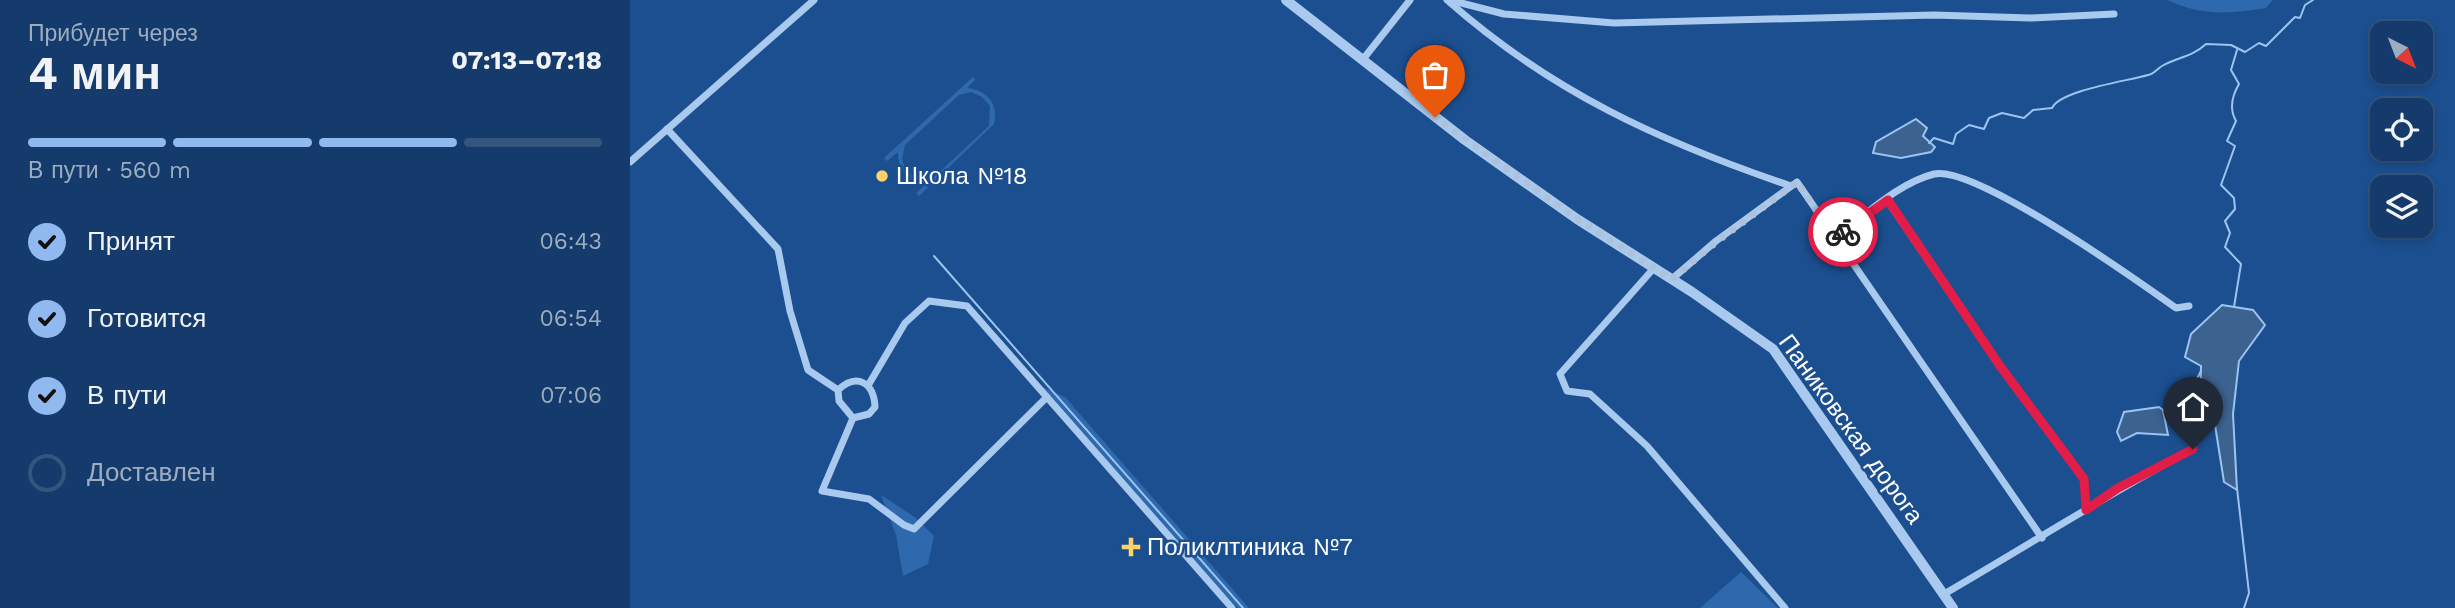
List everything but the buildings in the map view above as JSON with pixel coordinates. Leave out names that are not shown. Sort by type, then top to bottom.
[{"type":"street","points":[[630,162],[814,0]]},
{"type":"street","name":"Паниковская дорога","points":[[1286,0],[1364,58],[1456,134],[1577,219],[1672,279],[1773,349],[1953,608]]},
{"type":"street","points":[[1364,58],[1410,0]]},
{"type":"street","points":[[1448,0],[1504,14],[1614,23],[1934,15],[2030,18],[2114,14]]},
{"type":"street","points":[[1448,0],[1482,32],[1612,115],[1706,157],[1791,186]]},
{"type":"street","points":[[667,129],[778,249],[808,370],[838,390]]},
{"type":"street","points":[[1835,237],[1913,181],[1938,173],[1969,180],[2068,232],[2176,308],[2189,306]]},
{"type":"street","points":[[1672,279],[1797,182],[2042,538]]},
{"type":"street","points":[[1888,200],[2000,366],[2084,479],[2086,510]]},
{"type":"street","points":[[1654,268],[1560,374],[1567,391],[1590,394],[1647,446],[1785,608]]},
{"type":"street","points":[[869,384],[905,323],[929,301],[967,306],[1231,608]]},
{"type":"street","points":[[838,390],[846,383],[858,379],[869,384],[875,394],[875,407],[869,414],[853,418]]},
{"type":"street","points":[[838,390],[839,401],[853,418]]},
{"type":"street","points":[[853,418],[822,491],[869,499],[904,525],[914,529],[1047,397]]},
{"type":"street","points":[[1944,594],[2042,538],[2118,488],[2193,449]]},
{"type":"shaded area","points":[[2167,0],[2273,0],[2266,8],[2228,12],[2192,9]]},
{"type":"shaded area","points":[[973,77],[975,80],[967,88],[986,95],[993,104],[994,124],[919,196],[916,193],[927,183],[914,180],[905,174],[898,152],[887,161],[884,158]],"holes":[[[971,92],[982,97],[990,106],[989,126],[934,177],[923,179],[910,173],[902,159],[905,145],[959,95]]]},
{"type":"shaded area","points":[[1916,119],[1927,128],[1923,136],[1935,147],[1931,152],[1901,158],[1873,153],[1876,142]]},
{"type":"shaded area","points":[[2222,305],[2253,310],[2265,325],[2239,361],[2233,414],[2237,490],[2224,482],[2215,425],[2200,412],[2201,366],[2185,357],[2191,334]]},
{"type":"shaded area","points":[[1043,387],[1065,397],[1249,608],[1238,608],[1211,581]]},
{"type":"shaded area","points":[[2159,407],[2163,410],[2168,435],[2137,433],[2121,441],[2117,432],[2124,412]]},
{"type":"shaded area","points":[[881,495],[916,518],[934,536],[928,564],[903,576],[896,535]]},
{"type":"shaded area","points":[[1741,572],[1778,608],[1700,608]]},
{"type":"waterway","points":[[1929,143],[1934,138],[1953,144],[1956,134],[1969,125],[1984,129],[1989,118],[2002,113],[2024,118],[2033,110],[2052,108],[2068,96],[2081,91],[2150,74],[2206,44],[2231,45],[2245,52],[2259,43],[2266,46],[2295,17],[2300,18],[2305,5],[2313,0]]},
{"type":"waterway","points":[[2234,307],[2241,264],[2225,247],[2230,233],[2225,221],[2235,209],[2234,198],[2221,185],[2235,146],[2227,141],[2236,121],[2232,102],[2239,84],[2231,70],[2237,50]]},
{"type":"waterway","points":[[934,256],[1243,608]]},
{"type":"waterway","points":[[2163,410],[2185,402],[2201,371]]},
{"type":"waterway","points":[[2237,488],[2249,593],[2244,608]]},
{"type":"way so far","points":[[1435,117],[1577,219],[1672,279],[1716,242],[1797,182],[1835,237],[1843,232]]},
{"type":"place","name":"Школа №18","points":[[882,176]]},
{"type":"place","name":"Поликлтиника №7","points":[[1131,547]]},
{"type":"route","points":[[1843,232],[1888,200],[2000,366],[2084,479],[2086,510],[2118,488],[2193,449]]}]
